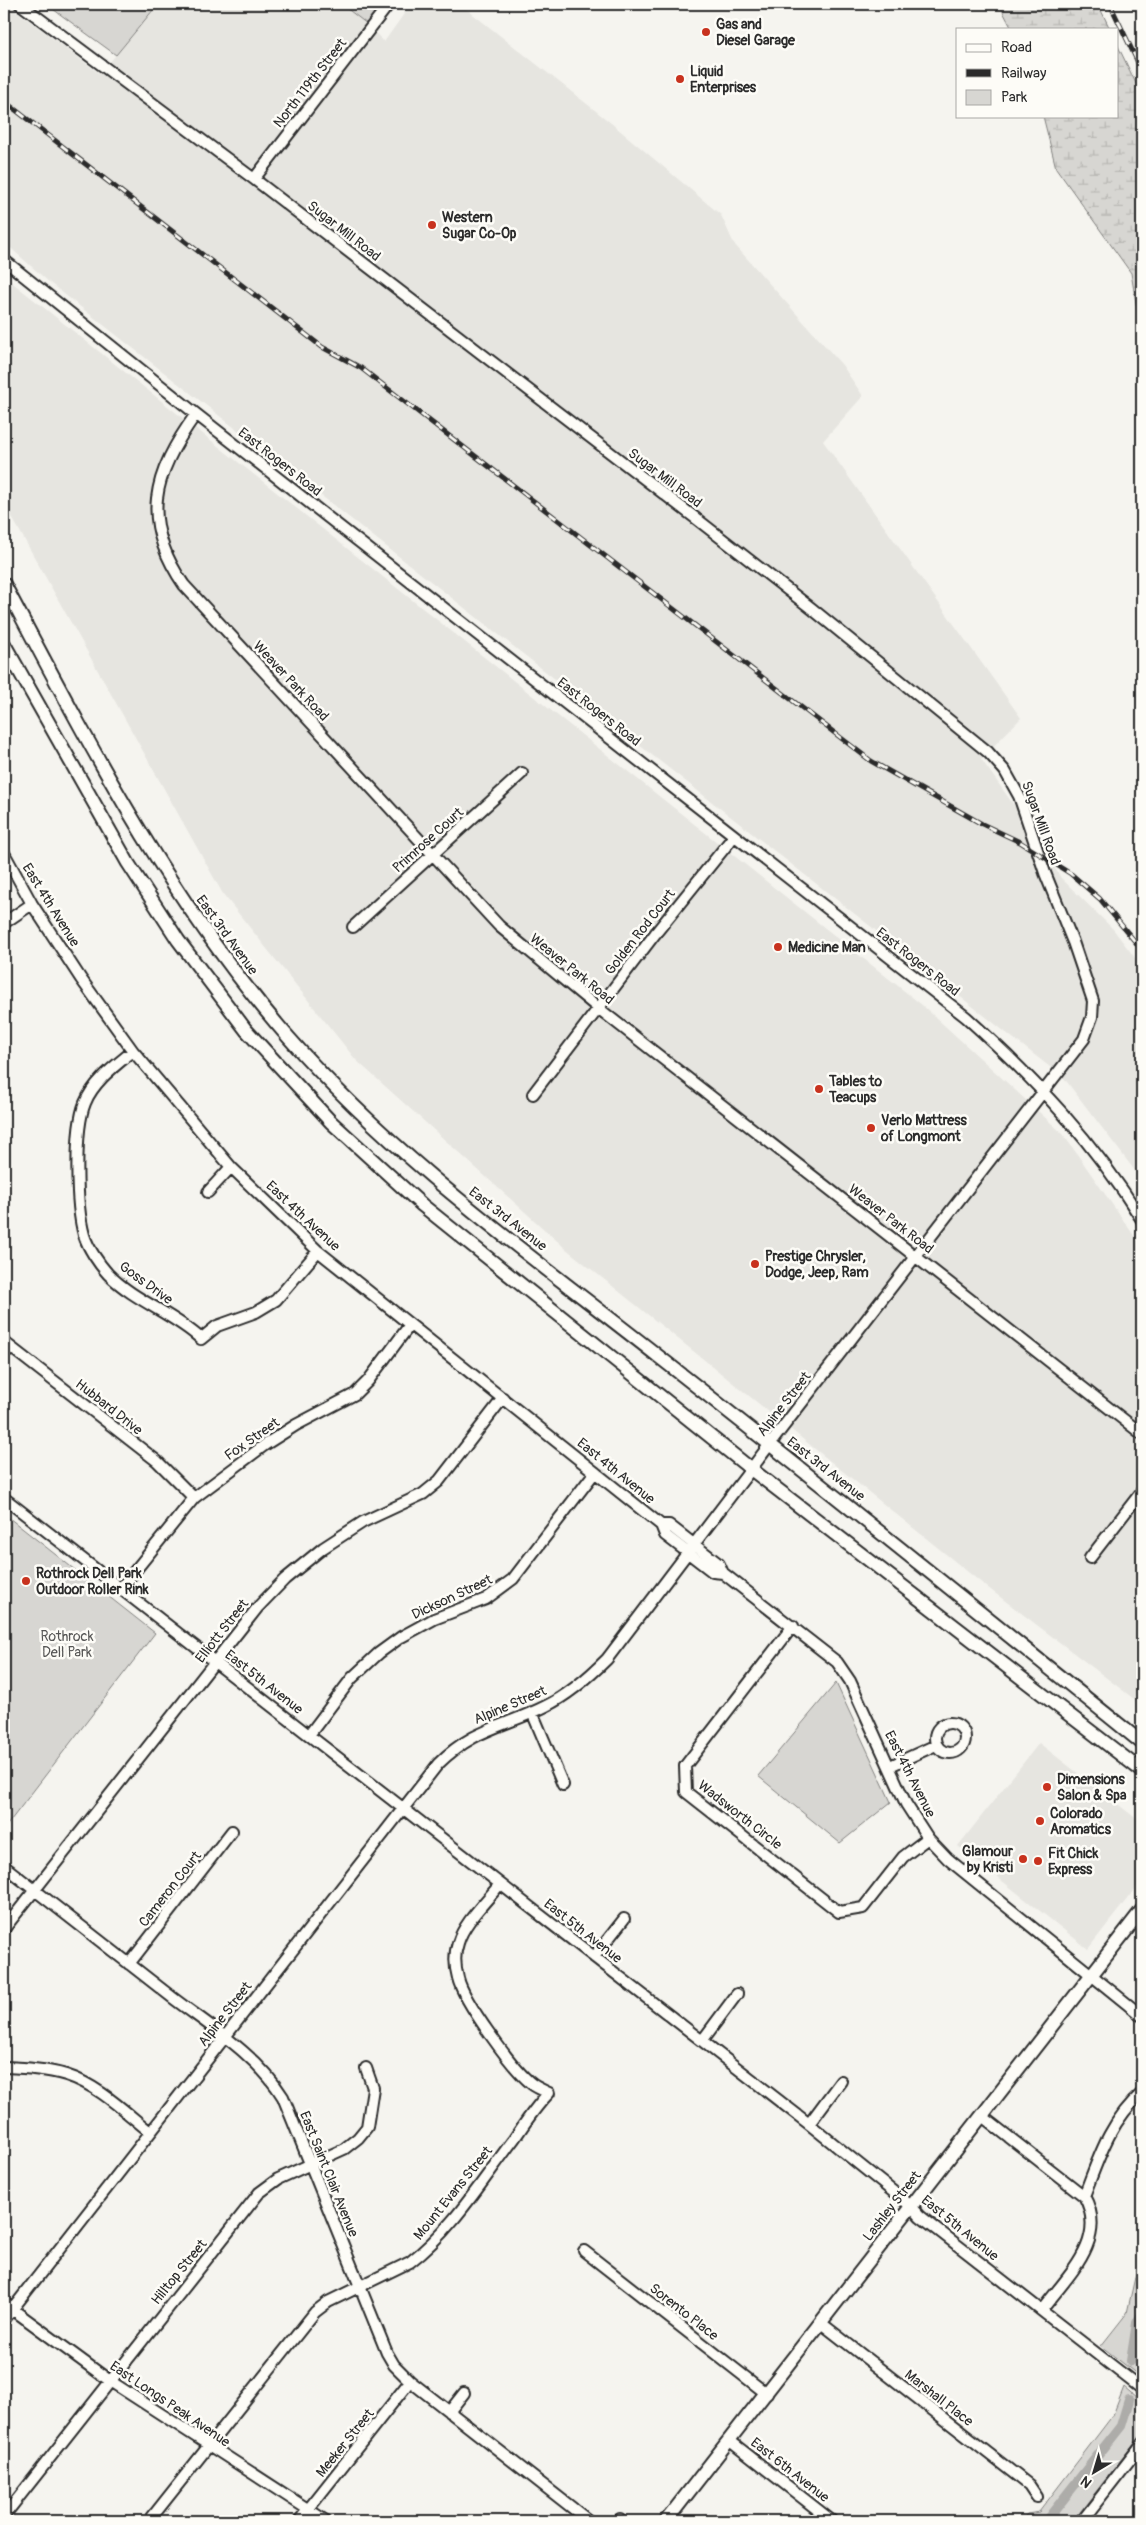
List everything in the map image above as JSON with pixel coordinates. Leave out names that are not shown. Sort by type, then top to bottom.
[{"type":"main road","name":"East 3rd Avenue","points":[[4,584],[134,824],[166,876],[218,951],[287,1036],[368,1121],[441,1185],[1140,1739]]},
{"type":"main road","points":[[4,644],[75,772],[153,902],[219,996],[273,1061],[331,1122],[422,1205],[751,1469],[1142,1771]]},
{"type":"main road","name":"Lashley Street","points":[[666,2521],[1142,1910]]},
{"type":"street","name":"Sugar Mill Road","points":[[20,4],[254,178],[812,608],[973,738],[997,761],[1019,796],[1045,873],[1073,942],[1093,1002],[1092,1018],[1084,1040],[1044,1091]]},
{"type":"street","name":"North 119th Street","points":[[254,178],[389,4]]},
{"type":"street","name":"East Rogers Road","points":[[4,260],[196,414],[356,537],[966,1017],[1044,1091],[1073,1123],[1109,1170],[1142,1220]]},
{"type":"street","name":"Weaver Park Road","points":[[196,414],[174,451],[160,482],[155,501],[155,518],[159,540],[172,568],[184,585],[432,854],[509,935],[598,1008],[1142,1434]]},
{"type":"street","name":"Primrose Court","points":[[353,928],[522,773]]},
{"type":"street","name":"Golden Rod Court","points":[[533,1094],[598,1008],[734,836]]},
{"type":"street","name":"East 4th Avenue","points":[[4,853],[32,904],[81,978],[133,1051],[231,1167],[318,1251],[409,1326],[503,1398],[661,1525],[669,1525],[692,1549],[720,1564],[723,1573],[837,1662],[850,1681],[906,1804],[928,1838],[948,1859],[1142,2016]]},
{"type":"street","points":[[4,923],[32,904]]},
{"type":"street","name":"Goss Drive","points":[[133,1051],[97,1083],[85,1103],[79,1122],[79,1206],[84,1235],[109,1274],[158,1312],[186,1325],[201,1339],[217,1326],[256,1312],[276,1300],[318,1251]]},
{"type":"street","name":"Alpine Street","points":[[4,2320],[8,2306],[150,2132],[438,1764],[460,1745],[484,1731],[562,1698],[593,1673],[607,1658],[692,1549],[770,1444],[1044,1091]]},
{"type":"street","points":[[208,1192],[231,1167]]},
{"type":"street","name":"Fox Street","points":[[121,1588],[194,1498],[296,1424],[354,1394],[368,1381],[409,1326]]},
{"type":"street","name":"Hubbard Drive","points":[[4,1342],[156,1461],[194,1498]]},
{"type":"street","name":"Elliott Street","points":[[4,1929],[258,1607],[286,1579],[323,1548],[363,1522],[422,1494],[439,1481],[503,1398]]},
{"type":"street","name":"Dickson Street","points":[[309,1735],[352,1678],[379,1653],[401,1637],[434,1619],[486,1599],[513,1579],[595,1472]]},
{"type":"street","points":[[1090,1558],[1142,1492]]},
{"type":"street","name":"East 5th Avenue","points":[[4,1498],[809,2124],[911,2206],[920,2216],[1142,2389]]},
{"type":"street","name":"Wadsworth Circle","points":[[792,1626],[685,1766],[686,1792],[839,1912],[863,1908],[903,1856],[928,1838]]},
{"type":"street","points":[[532,1712],[563,1785]]},
{"type":"street","points":[[890,1766],[936,1745]]},
{"type":"street","name":"Cameron Court","points":[[129,1964],[232,1831]]},
{"type":"street","name":"East Saint Clair Avenue","points":[[4,1866],[224,2038],[262,2069],[274,2082],[283,2097],[311,2164],[387,2353],[410,2382],[589,2521]]},
{"type":"street","name":"Mount Evans Street","points":[[150,2521],[315,2312],[328,2302],[410,2262],[442,2233],[534,2109],[549,2093],[532,2084],[516,2069],[465,1996],[458,1978],[455,1961],[457,1944],[463,1932],[500,1884]]},
{"type":"street","points":[[594,1957],[624,1919]]},
{"type":"street","points":[[702,2041],[737,1994]]},
{"type":"street","points":[[4,2067],[32,2069],[66,2075],[90,2086],[150,2132]]},
{"type":"street","name":"Hilltop Street","points":[[4,2516],[259,2193],[278,2180],[344,2149],[358,2138],[367,2127],[373,2088],[366,2068]]},
{"type":"street","points":[[809,2124],[841,2081]]},
{"type":"street","points":[[1084,2196],[1112,2128],[1125,2110],[1142,2094]]},
{"type":"street","points":[[982,2116],[1084,2196],[1091,2207],[1094,2222],[1092,2237],[1087,2251],[1042,2310]]},
{"type":"street","name":"Sorento Place","points":[[584,2251],[766,2394]]},
{"type":"street","name":"East Longs Peak Avenue","points":[[8,2306],[110,2381],[326,2521]]},
{"type":"street","name":"Marshall Place","points":[[821,2323],[1029,2485],[1037,2497]]},
{"type":"street","name":"Meeker Street","points":[[299,2521],[410,2382]]},
{"type":"street","points":[[449,2412],[464,2394]]},
{"type":"street","name":"East 6th Avenue","points":[[730,2441],[832,2521]]},
{"type":"street","points":[[1082,2521],[1142,2444]]},
{"type":"shaded area","points":[[4,4],[7,4],[100,74],[158,4],[341,4],[367,24],[384,42],[411,4],[460,4],[611,123],[721,215],[734,244],[842,365],[863,396],[823,441],[1021,718],[981,759],[1023,818],[1061,878],[1113,929],[1142,967],[1142,1180],[1064,1078],[50,283],[4,242]]},
{"type":"shaded area","points":[[4,276],[922,1005],[1063,1134],[1142,1247],[1142,1705],[983,1584],[565,1248],[356,1060],[223,894],[4,503]]},
{"type":"shaded area","points":[[1039,1743],[1142,1823],[1142,1880],[1088,1949],[958,1846]]},
{"type":"green space","points":[[46,4],[158,4],[116,55]]},
{"type":"green space","points":[[341,4],[383,4],[367,24]]},
{"type":"green space","points":[[999,4],[1098,4],[1110,28],[1011,28]]},
{"type":"green space","points":[[1118,46],[1142,96],[1142,339],[1131,273],[1056,168],[1044,118],[1118,118]]},
{"type":"green space","name":"Rothrock Dell Park","points":[[4,1514],[155,1633],[4,1829]]},
{"type":"green space","points":[[836,1683],[891,1802],[840,1843],[758,1776]]},
{"type":"green space","points":[[1142,2246],[1142,2350],[1138,2375],[1101,2346],[1127,2313]]},
{"type":"green space","points":[[1124,2387],[1142,2402],[1142,2433],[1073,2521],[1021,2521],[1027,2514],[1039,2512],[1113,2415]]},
{"type":"waterway","points":[[1131,2361],[1137,2323],[1142,2314]]},
{"type":"waterway","points":[[1046,2521],[1121,2426],[1129,2400]]},
{"type":"railway","points":[[1110,4],[1142,71]]},
{"type":"railway","points":[[4,101],[322,347],[361,368],[871,761],[982,824],[1020,842],[1071,874],[1100,899],[1142,950]]},
{"type":"place","name":"Gas and Diesel Garage","points":[[706,32]]},
{"type":"place","name":"Liquid Enterprises","points":[[680,79]]},
{"type":"place","name":"Western Sugar Co-Op","points":[[432,225]]},
{"type":"place","name":"Medicine Man","points":[[778,947]]},
{"type":"place","name":"Tables to Teacups","points":[[819,1089]]},
{"type":"place","name":"Verlo Mattress of Longmont","points":[[871,1128]]},
{"type":"place","name":"Prestige Chrysler, Dodge, Jeep, Ram","points":[[755,1264]]},
{"type":"place","name":"Rothrock Dell Park Outdoor Roller Rink","points":[[26,1581]]},
{"type":"place","name":"Dimensions Salon & Spa","points":[[1047,1787]]},
{"type":"place","name":"Colorado Aromatics","points":[[1040,1821]]},
{"type":"place","name":"Glamour by Kristi","points":[[1023,1859]]},
{"type":"place","name":"Fit Chick Express","points":[[1038,1861]]}]
